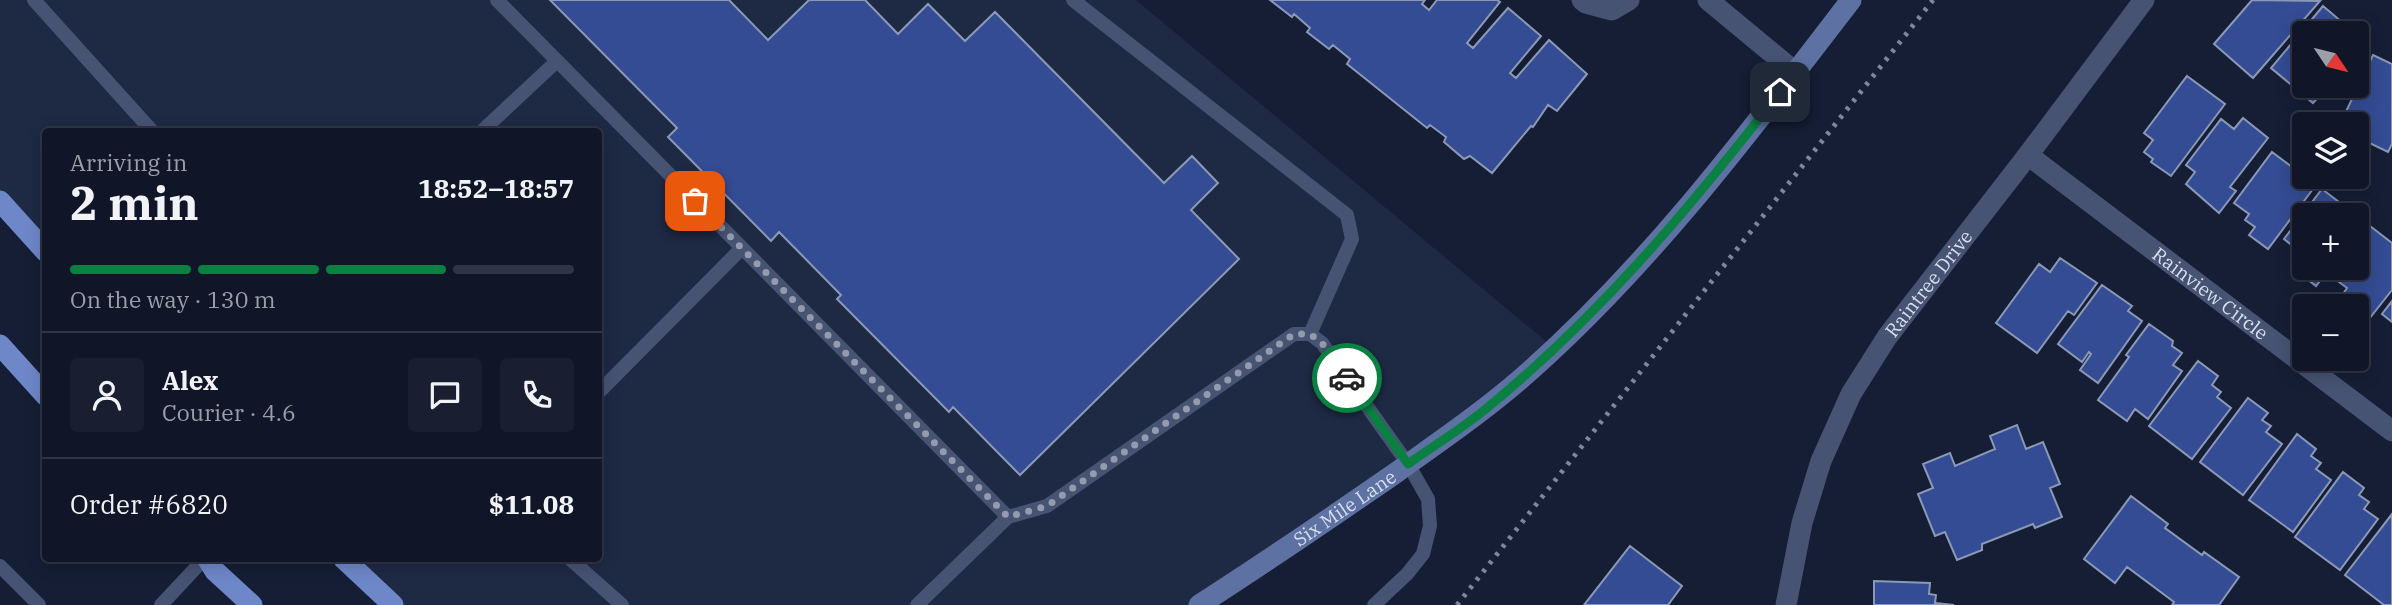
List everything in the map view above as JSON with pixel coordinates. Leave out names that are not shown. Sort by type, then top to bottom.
[{"type":"main road","points":[[0,201],[42,248]]},
{"type":"main road","points":[[0,345],[42,392]]},
{"type":"main road","points":[[209,562],[252,605]]},
{"type":"main road","points":[[347,562],[393,605]]},
{"type":"street","points":[[1581,0],[1612,10],[1629,0]]},
{"type":"street","points":[[1708,0],[1795,72]]},
{"type":"street","name":"Six Mile Lane","points":[[1199,605],[1299,540],[1480,413],[1532,369],[1591,313],[1658,241],[1736,149],[1851,0]]},
{"type":"street","name":"Raintree Drive","points":[[1786,605],[1802,523],[1821,461],[1852,394],[1886,337],[2028,156],[2144,0]]},
{"type":"street","name":"Rainview Circle","points":[[2028,156],[2392,431]]},
{"type":"lane","points":[[34,0],[149,128]]},
{"type":"lane","points":[[497,0],[1008,517]]},
{"type":"lane","points":[[1073,0],[1347,215],[1352,239],[1310,334]]},
{"type":"lane","points":[[485,128],[557,61]]},
{"type":"lane","points":[[602,389],[742,248]]},
{"type":"lane","points":[[917,605],[1008,517],[1047,506],[1294,334],[1310,334],[1322,343],[1408,464],[1428,499],[1430,526],[1423,554],[1407,574],[1374,605]]},
{"type":"lane","points":[[161,605],[202,562]]},
{"type":"lane","points":[[574,562],[622,605]]},
{"type":"lane","points":[[0,566],[39,605]]},
{"type":"shaded area","points":[[0,0],[1136,0],[1554,348],[1199,605],[393,605],[347,562],[602,562],[602,128],[42,128],[42,249],[0,201]]},
{"type":"building","points":[[550,0],[729,0],[768,40],[809,0],[865,0],[898,34],[928,4],[965,41],[995,12],[1164,183],[1192,156],[1218,183],[1191,210],[1239,259],[1020,475],[953,407],[949,412],[837,299],[841,295],[779,232],[771,241],[668,137],[677,128]]},
{"type":"building","points":[[1270,0],[1425,0],[1422,4],[1429,10],[1437,0],[1497,0],[1500,2],[1467,43],[1473,48],[1508,8],[1541,36],[1510,73],[1516,78],[1549,40],[1587,74],[1557,111],[1548,105],[1533,127],[1531,126],[1492,173],[1470,156],[1464,159],[1444,142],[1446,137],[1430,125],[1427,128],[1347,64],[1350,59],[1333,45],[1329,49],[1307,32],[1310,28],[1294,14],[1292,17]]},
{"type":"building","points":[[2252,0],[2320,1],[2303,21],[2292,21],[2292,33],[2253,78],[2214,44]]},
{"type":"building","points":[[2323,6],[2341,21],[2310,21]]},
{"type":"building","points":[[2292,43],[2292,86],[2271,68]]},
{"type":"building","points":[[2373,55],[2392,64],[2392,144],[2388,152],[2369,143],[2369,112],[2346,112],[2352,98],[2370,98],[2370,61]]},
{"type":"building","points":[[2187,76],[2225,104],[2171,176],[2151,162],[2153,159],[2144,152],[2153,140],[2144,133]]},
{"type":"building","points":[[2243,118],[2268,138],[2230,187],[2236,191],[2219,213],[2186,184],[2195,172],[2186,165],[2221,119],[2234,129]]},
{"type":"building","points":[[2272,152],[2292,167],[2292,189],[2313,189],[2302,203],[2292,203],[2292,217],[2268,249],[2249,235],[2255,227],[2245,220],[2249,214],[2234,203]]},
{"type":"building","points":[[2322,189],[2340,203],[2311,203]]},
{"type":"building","points":[[2369,227],[2392,243],[2392,290],[2369,319],[2369,294],[2343,294],[2347,288],[2336,280],[2369,280]]},
{"type":"building","points":[[2292,228],[2292,245],[2284,239]]},
{"type":"building","points":[[2060,258],[2097,283],[2074,315],[2068,311],[2037,353],[1996,323],[2039,264],[2050,272]]},
{"type":"building","points":[[2308,280],[2321,280],[2316,286]]},
{"type":"building","points":[[2102,285],[2132,306],[2128,311],[2142,321],[2098,383],[2080,370],[2091,354],[2089,352],[2082,362],[2058,344]]},
{"type":"building","points":[[2392,301],[2392,322],[2382,314]]},
{"type":"building","points":[[2149,324],[2173,341],[2172,346],[2182,353],[2173,365],[2182,371],[2148,419],[2135,409],[2127,421],[2098,400]]},
{"type":"building","points":[[2198,361],[2218,376],[2212,385],[2221,392],[2217,397],[2231,408],[2192,459],[2149,426]]},
{"type":"building","points":[[2248,398],[2268,413],[2262,420],[2271,426],[2266,432],[2282,444],[2243,495],[2200,462]]},
{"type":"building","points":[[2017,425],[2026,449],[2043,442],[2060,484],[2050,488],[2062,517],[2035,528],[2033,524],[1982,544],[1982,550],[1957,560],[1945,532],[1935,536],[1918,494],[1933,488],[1923,464],[1950,453],[1955,466],[1995,449],[1990,436]]},
{"type":"building","points":[[2297,434],[2316,449],[2311,456],[2321,463],[2316,469],[2331,480],[2293,532],[2249,500]]},
{"type":"building","points":[[2343,472],[2364,488],[2359,495],[2369,502],[2364,509],[2378,519],[2340,570],[2295,537]]},
{"type":"building","points":[[2131,496],[2168,524],[2165,528],[2239,577],[2219,605],[2172,605],[2174,602],[2127,567],[2115,583],[2084,559]]},
{"type":"building","points":[[2392,514],[2392,605],[2384,605],[2345,575]]},
{"type":"building","points":[[1630,546],[1682,586],[1668,605],[1584,605]]},
{"type":"building","points":[[1874,581],[1930,583],[1929,594],[1936,595],[1935,603],[1954,605],[1874,605]]},
{"type":"railway","points":[[1457,605],[1933,0]]},
{"type":"way so far","points":[[695,201],[1008,517],[1047,506],[1294,334],[1310,334],[1322,343],[1347,378]]},
{"type":"route","points":[[1347,378],[1408,464],[1480,413],[1532,369],[1591,313],[1649,251],[1736,149],[1780,92]]}]
